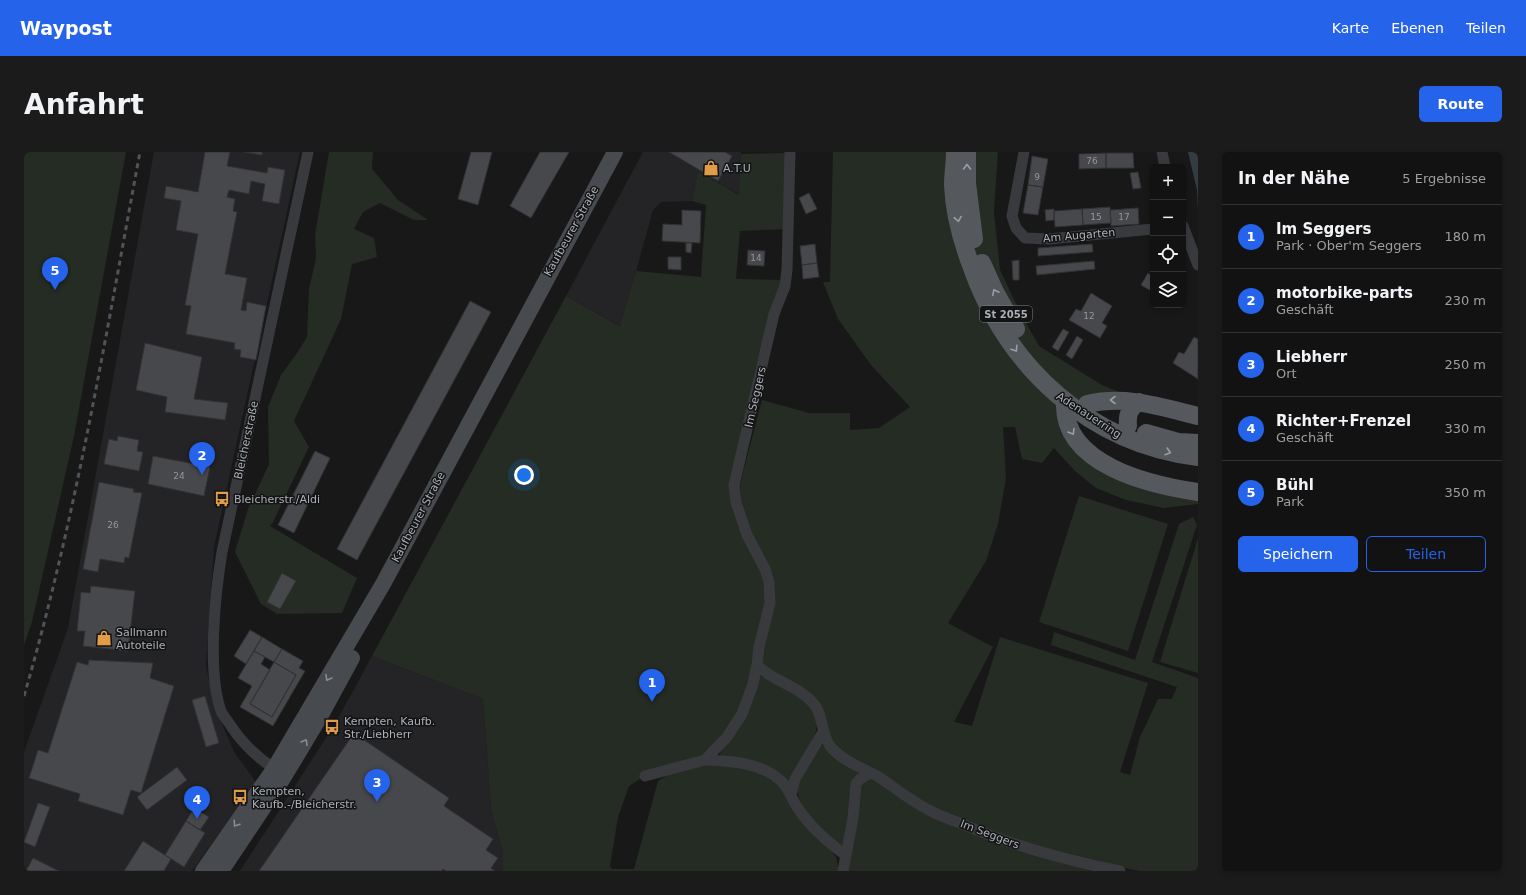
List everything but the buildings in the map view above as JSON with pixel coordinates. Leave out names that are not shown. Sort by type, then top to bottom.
[{"type":"main road","name":"Kaufbeurer Straße","points":[[220,871],[279,772],[383,584],[615,152]]},
{"type":"main road","name":"Kaufbeurer Straße","points":[[203,871],[321,715],[626,152]]},
{"type":"main road","name":"Adenauerring","points":[[955,152],[953,186],[962,241],[982,297],[998,325],[1021,358],[1052,391],[1065,402],[1106,428],[1144,445],[1176,455],[1198,458]]},
{"type":"main road","name":"Adenauerring","points":[[967,152],[967,183],[973,234],[986,274],[1010,320],[1027,346],[1061,384],[1088,404],[1128,426],[1149,435],[1178,442],[1198,444]]},
{"type":"main road","points":[[1088,404],[1102,400],[1139,402],[1198,416]]},
{"type":"main road","points":[[1065,402],[1065,414],[1070,431],[1080,444],[1093,456],[1118,470],[1146,481],[1198,492]]},
{"type":"main road","points":[[1128,426],[1129,411],[1139,402]]},
{"type":"main road","points":[[1093,456],[1090,449],[1092,438],[1099,430],[1106,428]]},
{"type":"street","name":"Bleicherstraße","points":[[279,772],[256,757],[242,743],[221,711],[213,673],[215,627],[218,576],[222,552],[308,152]]},
{"type":"street","name":"Im Seggers","points":[[790,152],[788,254],[785,286],[774,314],[734,484],[736,502],[747,535],[765,568],[769,582],[770,603],[759,647],[757,665],[765,673],[806,697],[815,705],[823,732],[830,747],[843,757],[928,809],[981,832],[1073,862],[1120,871]]},
{"type":"street","name":"Am Augarten","points":[[1024,152],[1012,216],[1013,224],[1026,238],[1049,240],[1150,229]]},
{"type":"street","points":[[1162,152],[1164,164]]},
{"type":"street","points":[[1186,234],[1198,265]]},
{"type":"street","points":[[705,760],[724,741],[742,714],[757,665]]},
{"type":"street","points":[[791,796],[795,779],[823,732]]},
{"type":"street","points":[[645,776],[705,760],[732,761],[751,765],[781,781],[808,822],[823,838],[845,855]]},
{"type":"street","points":[[843,871],[853,818],[856,784],[860,779],[870,773]]},
{"type":"shaded area","points":[[24,152],[126,152],[74,436],[32,622],[24,645]]},
{"type":"shaded area","points":[[154,152],[300,152],[214,547],[206,666],[214,705],[234,752],[256,782],[192,871],[24,871],[24,752],[68,628]]},
{"type":"shaded area","points":[[329,152],[373,152],[372,169],[398,200],[428,220],[414,220],[380,203],[363,212],[354,229],[374,238],[377,257],[352,264],[341,319],[294,421],[309,447],[270,526],[357,578],[342,613],[277,614],[261,604],[235,552],[248,509],[269,464],[268,407],[281,375],[307,337],[309,289],[316,259],[315,235]]},
{"type":"shaded area","points":[[643,152],[741,152],[740,195],[698,171],[692,201],[661,202],[653,210],[621,326],[566,296]]},
{"type":"shaded area","points":[[833,152],[998,152],[994,212],[1000,270],[1021,314],[1039,346],[1102,385],[1129,396],[1087,404],[1064,435],[1077,450],[1198,498],[1198,504],[1164,508],[1126,500],[1096,488],[1075,471],[1054,448],[1042,463],[1022,459],[1015,427],[1003,427],[1006,478],[998,524],[986,561],[948,623],[993,647],[954,722],[972,726],[1000,637],[1148,683],[1120,772],[1130,775],[1140,737],[1158,699],[1172,699],[1177,687],[1051,645],[1054,632],[1135,660],[1179,524],[1193,517],[1197,525],[1152,662],[1198,678],[1198,871],[1140,871],[1074,858],[983,828],[930,805],[894,784],[877,770],[845,755],[833,744],[823,715],[788,682],[761,663],[773,604],[741,499],[740,484],[762,400],[809,413],[850,413],[850,430],[879,428],[910,407],[871,365],[838,319],[823,282],[830,282]]},
{"type":"shaded area","points":[[1188,152],[1198,152],[1198,211],[1197,190]]},
{"type":"shaded area","points":[[787,153],[786,229],[740,231],[736,279],[783,280],[755,369],[740,448],[731,484],[762,569],[766,602],[754,665],[739,712],[715,747],[699,758],[645,776],[629,786],[618,817],[610,866],[612,869],[634,869],[658,781],[668,775],[706,765],[731,766],[750,769],[779,784],[836,857],[839,871],[503,871],[503,853],[491,809],[483,699],[372,656],[566,296],[620,326],[636,271],[701,277],[706,205],[692,201],[698,171],[739,195],[741,154]]},
{"type":"shaded area","points":[[1079,496],[1168,524],[1128,651],[1039,622]]},
{"type":"shaded area","points":[[1198,538],[1198,673],[1160,662]]},
{"type":"shaded area","points":[[372,656],[483,699],[491,809],[503,853],[503,871],[240,871],[335,724]]},
{"type":"shaded area","points":[[757,676],[766,677],[780,683],[806,701],[813,708],[816,717],[817,727],[810,748],[788,784],[718,758]]},
{"type":"shaded area","points":[[819,743],[857,769],[858,774],[852,782],[846,840],[842,845],[836,845],[810,818],[800,801],[798,793],[798,785],[800,780]]},
{"type":"shaded area","points":[[868,779],[873,779],[927,812],[1100,871],[847,871],[859,788]]},
{"type":"railway","points":[[24,696],[43,629],[75,494],[140,152]]},
{"type":"place","name":"A.T.U","points":[[711,168]]},
{"type":"place","name":"Bühl","points":[[55,290]]},
{"type":"place","name":"motorbike-parts","points":[[202,475]]},
{"type":"place","name":"Bleicherstr./Aldi","points":[[222,499]]},
{"type":"place","name":"Sallmann Autoteile","points":[[104,638]]},
{"type":"place","name":"Im Seggers","points":[[652,702]]},
{"type":"place","name":"Kempten, Kaufb. Str./Liebherr","points":[[332,727]]},
{"type":"place","name":"Kempten, Kaufb.-/Bleicherstr.","points":[[240,797]]},
{"type":"place","name":"Liebherr","points":[[377,802]]},
{"type":"place","name":"Richter+Frenzel","points":[[197,819]]}]
